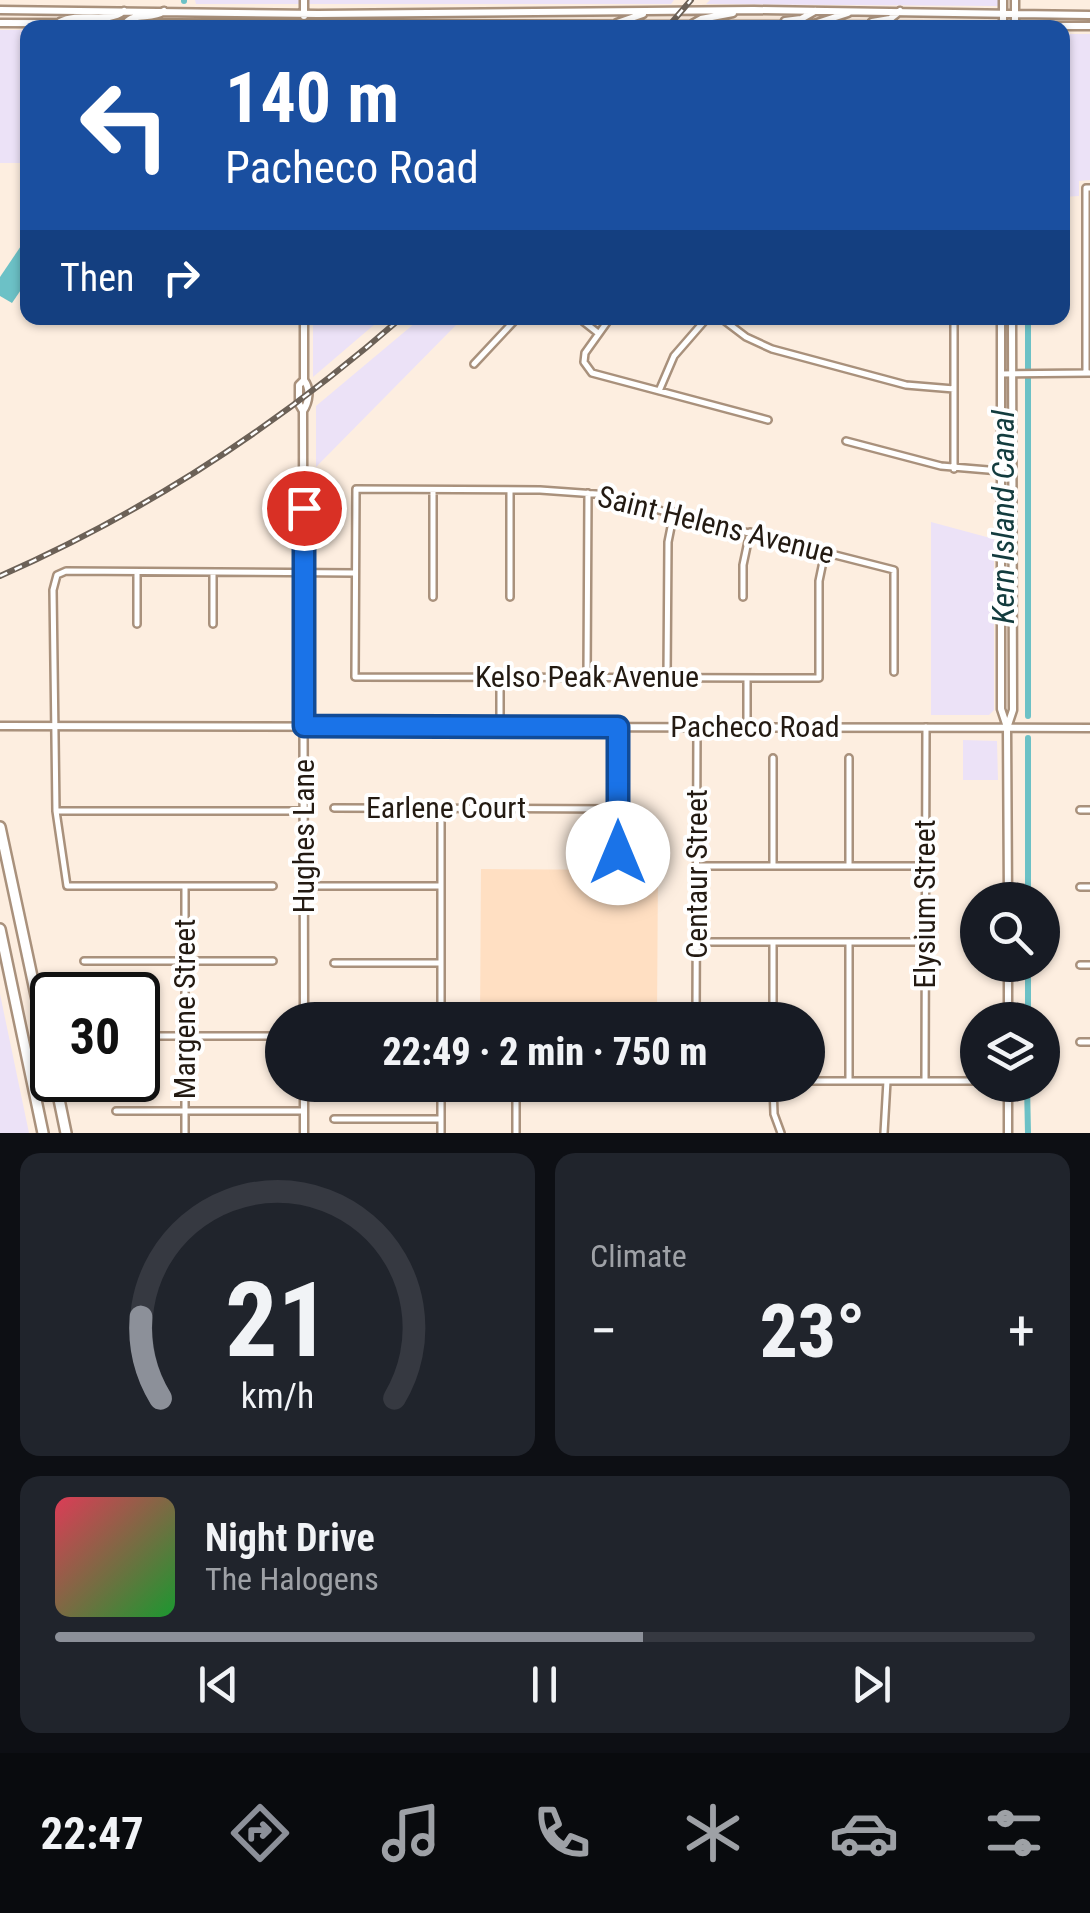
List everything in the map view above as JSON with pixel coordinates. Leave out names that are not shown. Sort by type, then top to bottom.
[{"type":"highway","points":[[0,827],[31,972]]},
{"type":"highway","points":[[0,929],[43,1133]]},
{"type":"highway","points":[[59,1102],[66,1133]]},
{"type":"street","points":[[64,20],[117,16],[124,10],[126,0]]},
{"type":"street","points":[[304,0],[304,20]]},
{"type":"street","points":[[1003,0],[1003,20]]},
{"type":"street","points":[[1015,0],[1015,20]]},
{"type":"street","points":[[0,10],[304,14],[859,10],[1090,15]]},
{"type":"street","points":[[699,20],[754,10]]},
{"type":"street","points":[[793,20],[816,10]]},
{"type":"street","points":[[831,20],[859,10]]},
{"type":"street","points":[[130,20],[157,17],[165,11]]},
{"type":"street","points":[[622,20],[654,11]]},
{"type":"street","points":[[882,20],[900,11]]},
{"type":"street","points":[[1001,374],[1088,373],[1088,188]]},
{"type":"street","name":"Hughes Lane","points":[[304,325],[304,380],[308,385],[308,404],[303,411],[304,1002]]},
{"type":"street","points":[[474,364],[510,325]]},
{"type":"street","points":[[588,325],[598,333]]},
{"type":"street","points":[[604,325],[585,353],[584,362],[592,373],[768,420]]},
{"type":"street","points":[[659,391],[674,356],[701,325]]},
{"type":"street","points":[[730,325],[772,349],[918,388],[954,390]]},
{"type":"street","points":[[954,325],[954,469]]},
{"type":"street","points":[[1001,325],[1001,710],[1008,728]]},
{"type":"street","points":[[1008,882],[1008,728],[1013,710],[1012,325]]},
{"type":"street","points":[[846,441],[954,469],[1000,470]]},
{"type":"street","points":[[1000,470],[1007,480],[1012,525]]},
{"type":"street","name":"Saint Helens Avenue","points":[[356,572],[356,489],[588,492],[894,570],[894,672]]},
{"type":"street","points":[[433,490],[433,597]]},
{"type":"street","points":[[510,490],[510,597]]},
{"type":"street","points":[[587,677],[588,492]]},
{"type":"street","points":[[667,678],[668,542],[674,512]]},
{"type":"street","points":[[743,597],[744,552],[750,532]]},
{"type":"street","name":"Kelso Peak Avenue","points":[[356,572],[356,677],[818,678],[819,581],[825,552]]},
{"type":"street","points":[[273,886],[67,886],[56,811],[53,590],[58,575],[66,571],[356,572]]},
{"type":"street","points":[[137,571],[137,624]]},
{"type":"street","points":[[212,572],[212,624]]},
{"type":"street","points":[[1001,598],[1007,603],[1012,646]]},
{"type":"street","points":[[500,677],[500,727]]},
{"type":"street","points":[[747,678],[747,727]]},
{"type":"street","name":"Pacheco Road","points":[[0,726],[1090,728]]},
{"type":"street","points":[[618,727],[618,853]]},
{"type":"street","name":"Centaur Street","points":[[696,1002],[697,727]]},
{"type":"street","name":"Elysium Street","points":[[925,1082],[926,728]]},
{"type":"street","points":[[773,758],[773,866]]},
{"type":"street","points":[[849,758],[849,866]]},
{"type":"street","name":"Earlene Court","points":[[334,808],[618,809]]},
{"type":"street","points":[[441,809],[441,1002]]},
{"type":"street","points":[[1080,810],[1090,810]]},
{"type":"street","points":[[56,811],[304,811]]},
{"type":"street","points":[[696,866],[926,866]]},
{"type":"street","name":"Margene Street","points":[[185,886],[185,1133]]},
{"type":"street","points":[[304,886],[441,886]]},
{"type":"street","points":[[1080,888],[1090,888]]},
{"type":"street","points":[[696,942],[926,942]]},
{"type":"street","points":[[772,1002],[773,942]]},
{"type":"street","points":[[849,942],[849,1081]]},
{"type":"street","points":[[84,961],[273,961]]},
{"type":"street","points":[[334,963],[441,964]]},
{"type":"street","points":[[1080,965],[1090,965]]},
{"type":"street","points":[[160,1036],[265,1036]]},
{"type":"street","points":[[1080,1042],[1090,1042]]},
{"type":"street","points":[[825,1081],[960,1081]]},
{"type":"street","points":[[884,1133],[887,1082]]},
{"type":"street","points":[[304,1102],[304,1133]]},
{"type":"street","points":[[441,1102],[441,1133]]},
{"type":"street","points":[[516,1102],[516,1133]]},
{"type":"street","points":[[773,1102],[780,1133]]},
{"type":"street","points":[[1008,1102],[1008,1133]]},
{"type":"street","points":[[116,1111],[304,1111]]},
{"type":"street","points":[[334,1119],[441,1120]]},
{"type":"shaded area","points":[[195,0],[674,0],[671,4],[196,4]]},
{"type":"shaded area","points":[[710,0],[998,0],[998,6],[706,4]]},
{"type":"shaded area","points":[[0,30],[20,30],[20,163],[0,163]]},
{"type":"shaded area","points":[[1070,34],[1090,34],[1090,180],[1079,181],[1079,196],[1070,197]]},
{"type":"shaded area","points":[[313,325],[374,325],[313,377]]},
{"type":"shaded area","points":[[413,325],[456,325],[316,467],[316,406]]},
{"type":"shaded area","points":[[931,522],[994,539],[994,710],[989,715],[931,715]]},
{"type":"shaded area","points":[[963,740],[997,741],[998,780],[963,780]]},
{"type":"shaded area","points":[[481,869],[658,870],[657,1002],[480,1002]]},
{"type":"shaded area","points":[[0,994],[29,1133],[0,1133]]},
{"type":"water","points":[[20,247],[20,291],[12,303],[0,296],[0,277]]},
{"type":"waterway","name":"Kern Island Canal","points":[[1028,325],[1028,716]]},
{"type":"waterway","name":"Kern Island Canal","points":[[1028,738],[1028,882]]},
{"type":"waterway","name":"Kern Island Canal","points":[[1028,982],[1028,1002]]},
{"type":"waterway","name":"Kern Island Canal","points":[[1027,1102],[1028,1133]]},
{"type":"railway","points":[[674,20],[691,0]]},
{"type":"railway","points":[[0,576],[107,523],[210,462],[308,394],[393,325]]},
{"type":"route","points":[[304,508],[304,726],[618,727],[618,853]]}]
